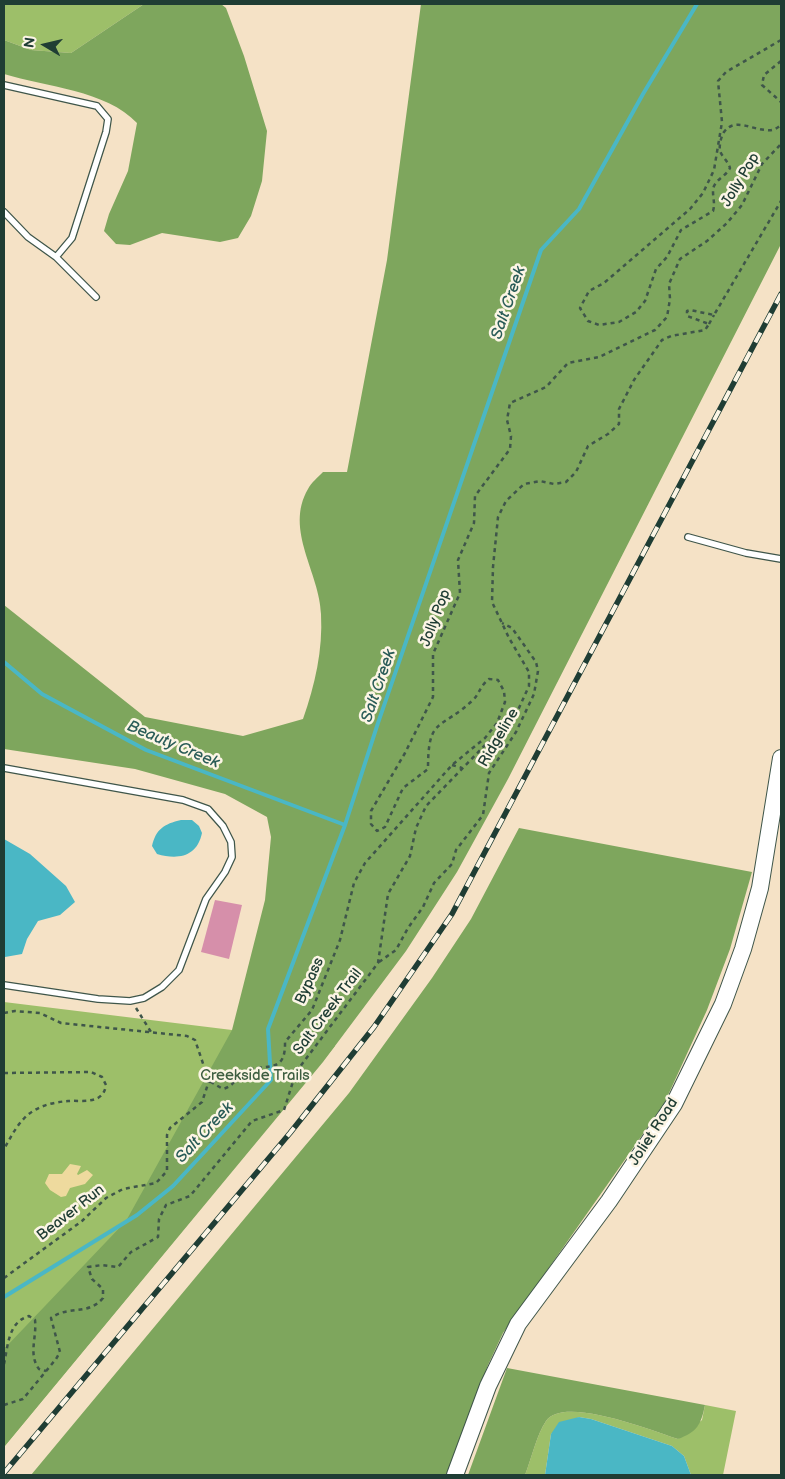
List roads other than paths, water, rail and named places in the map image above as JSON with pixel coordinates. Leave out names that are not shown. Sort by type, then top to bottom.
[{"type":"main road","name":"Joliet Road","points":[[455,1475],[488,1386],[518,1324],[609,1201],[674,1104],[720,1012],[743,949],[760,888],[781,758]]},
{"type":"lane","points":[[4,86],[97,106],[108,119],[72,238],[56,257]]},
{"type":"lane","points":[[4,212],[28,237],[56,257],[96,297]]},
{"type":"lane","points":[[688,537],[746,553],[781,560]]},
{"type":"lane","points":[[4,768],[183,800],[208,809],[223,826],[231,842],[232,857],[226,872],[206,899],[179,970],[162,987],[144,998],[130,1002],[4,985]]},
{"type":"water","points":[[192,820],[199,826],[202,833],[196,847],[185,855],[172,857],[157,854],[152,846],[158,831],[170,823]]},
{"type":"water","points":[[4,839],[30,854],[66,886],[75,902],[60,915],[38,921],[27,939],[22,954],[5,957]]},
{"type":"water","points":[[579,1417],[591,1419],[672,1446],[684,1456],[691,1475],[545,1475],[551,1434],[559,1422]]},
{"type":"waterway","name":"Salt Creek","points":[[4,1297],[137,1215],[173,1186],[271,1080],[268,1029],[345,825],[378,723],[541,250],[579,209],[643,94],[697,4]]},
{"type":"waterway","name":"Beauty Creek","points":[[4,662],[42,694],[146,750],[345,825]]},
{"type":"railway","points":[[4,1473],[290,1133],[374,1027],[452,914],[781,294]]},
{"type":"park label","name":"Creekside Trails","points":[[255,1076]]}]
